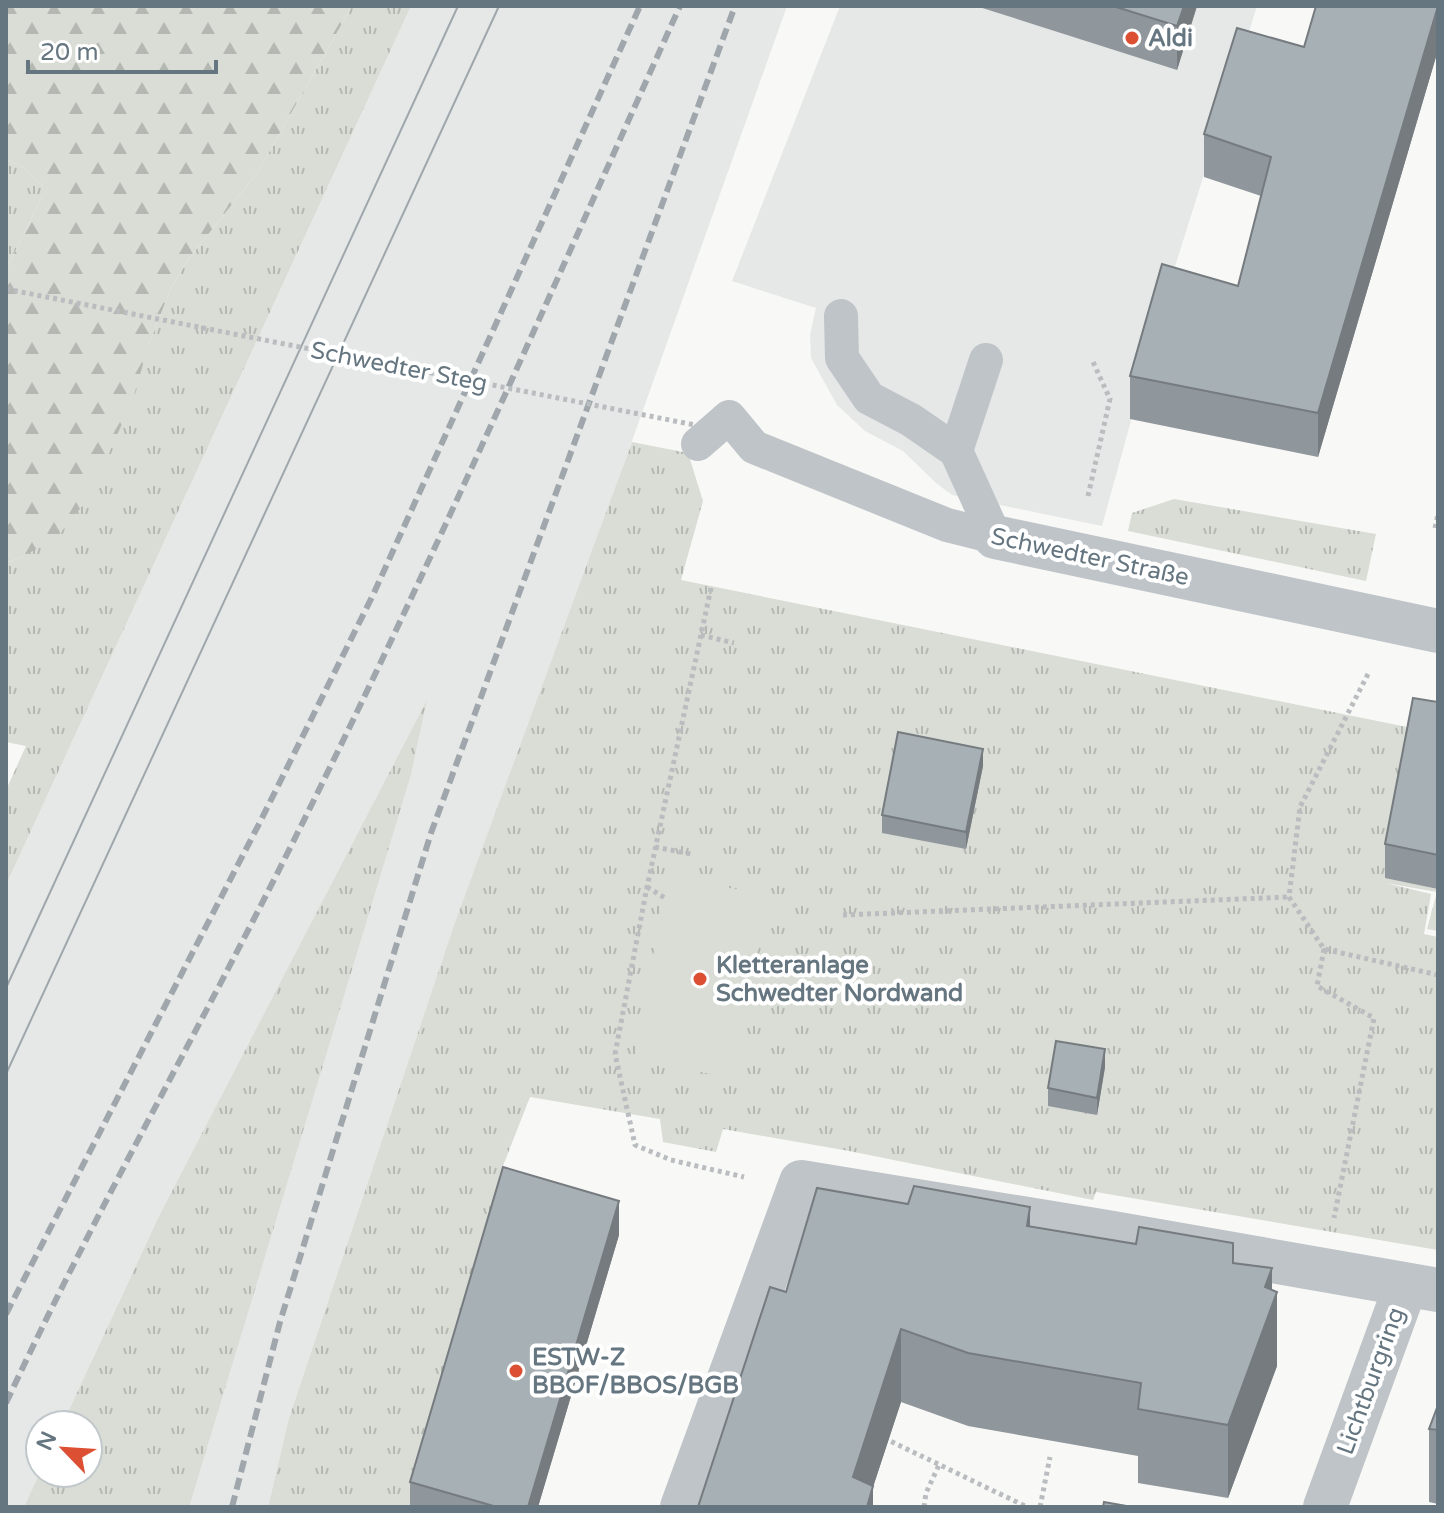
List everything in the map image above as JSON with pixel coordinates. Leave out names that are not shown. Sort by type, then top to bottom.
[{"type":"street","name":"Schwedter Straße","points":[[995,537],[1438,631]]},
{"type":"street","points":[[682,1507],[801,1182],[1422,1288]]},
{"type":"street","name":"Lichtburgring","points":[[1325,1507],[1422,1288]]},
{"type":"lane","points":[[841,316],[842,358],[869,398],[911,420],[956,451],[995,537]]},
{"type":"lane","points":[[956,451],[986,360]]},
{"type":"lane","name":"Schwedter Straße","points":[[695,425],[698,444],[729,417],[754,447],[947,525],[995,537]]},
{"type":"path","name":"Schwedter Steg","points":[[6,289],[695,425]]},
{"type":"path","points":[[1088,496],[1110,399],[1093,362]]},
{"type":"path","points":[[1435,528],[1438,514]]},
{"type":"path","points":[[711,588],[655,847],[615,1054],[635,1145],[671,1160],[733,1176],[801,1182]]},
{"type":"path","points":[[701,635],[734,643]]},
{"type":"path","points":[[1368,673],[1300,807],[1289,897],[1324,949],[1438,975]]},
{"type":"path","points":[[655,847],[691,854]]},
{"type":"path","points":[[647,887],[665,898]]},
{"type":"path","points":[[843,915],[1289,897]]},
{"type":"path","points":[[1324,949],[1317,986],[1374,1018],[1324,1271]]},
{"type":"path","points":[[879,1435],[1027,1507]]},
{"type":"path","points":[[1040,1507],[1050,1457]]},
{"type":"path","points":[[924,1507],[926,1493],[939,1465]]},
{"type":"shaded area","points":[[411,6],[787,6],[559,646],[454,925],[289,1418],[268,1507],[188,1507],[411,775],[426,704],[158,1218],[69,1409],[24,1409],[24,1489],[32,1489],[24,1507],[6,1507],[6,885]]},
{"type":"shaded area","points":[[840,6],[1257,6],[1162,308],[1102,526],[952,495],[903,451],[865,431],[837,405],[811,358],[810,335],[816,308],[732,281]]},
{"type":"green space","points":[[6,6],[352,6],[257,173],[187,261],[171,288],[149,344],[132,402],[88,499],[57,537],[6,563],[6,270],[43,195],[43,186],[23,167],[6,159]]},
{"type":"green space","points":[[352,6],[411,6],[6,885],[6,790],[26,746],[6,742],[6,563],[24,556],[149,344],[171,288],[187,261],[257,173]]},
{"type":"green space","points":[[6,159],[23,167],[43,186],[43,195],[6,270]]},
{"type":"green space","points":[[632,442],[688,453],[703,501],[681,580],[1407,727],[1438,730],[1438,931],[1427,929],[1437,892],[1385,883],[1431,894],[1424,934],[1438,937],[1438,1250],[1096,1192],[1093,1200],[723,1129],[716,1152],[663,1142],[660,1119],[530,1097],[499,1176],[503,1201],[413,1507],[268,1507],[289,1418],[454,925]]},
{"type":"green space","points":[[1174,499],[1376,534],[1366,581],[1128,531],[1132,513]]},
{"type":"green space","points":[[427,700],[411,775],[189,1507],[24,1507],[32,1489],[104,1489],[104,1409],[69,1409],[158,1218]]},
{"type":"green space","name":"Kletteranlage Schwedter Nordwand","points":[[668,876],[767,895],[732,1078],[634,1059]]},
{"type":"building","points":[[1113,6],[1184,6],[1177,26]]},
{"type":"building","points":[[1316,6],[1438,6],[1318,413],[1130,376],[1162,264],[1238,286],[1271,157],[1204,134],[1237,28],[1304,47]]},
{"type":"building","points":[[1413,698],[1438,702],[1438,855],[1385,844]]},
{"type":"building","points":[[898,732],[983,749],[966,832],[882,815]]},
{"type":"building","points":[[1056,1041],[1105,1049],[1097,1098],[1048,1088]]},
{"type":"building","name":"ESTW-Z BBOF/BBOS/BGB","points":[[503,1167],[619,1201],[528,1507],[497,1507],[410,1482]]},
{"type":"building","points":[[914,1186],[1030,1207],[1027,1226],[1136,1244],[1139,1227],[1233,1243],[1233,1263],[1272,1268],[1265,1287],[1277,1292],[1228,1425],[1138,1409],[1141,1383],[968,1353],[901,1329],[853,1477],[873,1486],[867,1507],[698,1507],[770,1287],[786,1292],[817,1188],[908,1204]]},
{"type":"building","points":[[1438,1405],[1438,1430],[1429,1429]]},
{"type":"building","points":[[1104,1502],[1132,1507],[1103,1507]]},
{"type":"tram line","points":[[6,988],[458,6]]},
{"type":"tram line","points":[[6,1074],[499,6]]},
{"type":"railway","points":[[6,1314],[260,822],[373,595],[640,6]]},
{"type":"railway","points":[[6,1403],[76,1260],[261,905],[397,629],[680,6]]},
{"type":"railway","points":[[232,1507],[280,1322],[431,833],[735,6]]},
{"type":"place","name":"Aldi","points":[[1132,38]]},
{"type":"place","name":"Kletteranlage Schwedter Nordwand","points":[[700,979]]},
{"type":"place","name":"ESTW-Z BBOF/BBOS/BGB","points":[[516,1371]]}]
